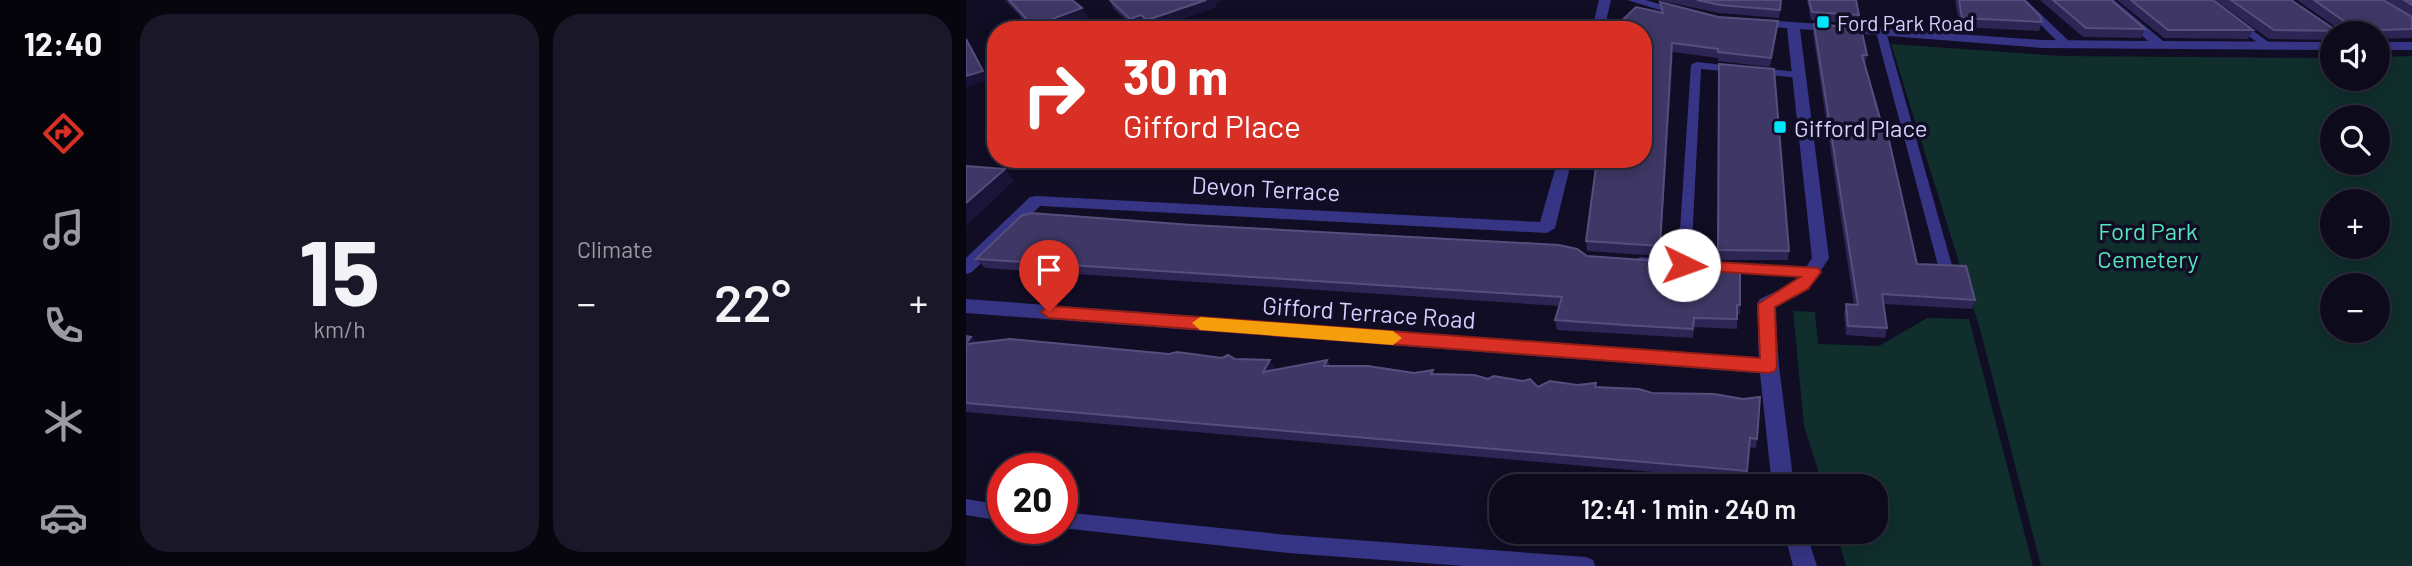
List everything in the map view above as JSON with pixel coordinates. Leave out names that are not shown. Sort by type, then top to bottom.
[{"type":"street","points":[[1600,21],[1605,0]]},
{"type":"street","points":[[1633,0],[1697,15]]},
{"type":"street","points":[[2107,0],[2163,47]]},
{"type":"street","points":[[1743,21],[2067,45],[2320,46]]},
{"type":"street","points":[[1782,474],[1769,366],[1766,304],[1803,285],[1822,258],[1793,25]]},
{"type":"street","points":[[2390,46],[2412,46]]},
{"type":"street","name":"Devon Terrace","points":[[966,268],[1036,201],[1547,228],[1563,168]]},
{"type":"street","name":"Gifford Terrace Road","points":[[966,306],[1769,366]]},
{"type":"street","points":[[1799,544],[1805,566]]},
{"type":"lane","points":[[2021,0],[2067,45]]},
{"type":"lane","points":[[2227,16],[2270,47]]},
{"type":"lane","points":[[1881,32],[1946,269]]},
{"type":"lane","points":[[1684,265],[1696,65],[1799,75]]},
{"type":"lane","points":[[1629,261],[1813,272]]},
{"type":"lane","points":[[966,507],[987,510]]},
{"type":"lane","points":[[1078,522],[1288,544],[1586,566]]},
{"type":"green space","name":"Ford Park Cemetery","points":[[1891,44],[2061,56],[2320,58],[2320,91],[2390,91],[2390,57],[2412,56],[2412,566],[2041,566],[1981,333]]},
{"type":"green space","points":[[1793,311],[1815,312],[1818,344],[1879,346],[1927,318],[1969,319],[2033,566],[1846,566],[1840,544],[1888,544],[1888,474],[1819,474],[1804,426]]},
{"type":"building","points":[[1009,0],[1072,0],[1082,8],[1047,21],[1028,21]]},
{"type":"building","points":[[1110,0],[1206,0],[1147,20],[1141,15],[1130,19]]},
{"type":"building","points":[[1697,0],[1781,0],[1780,10],[1720,5]]},
{"type":"building","points":[[1809,0],[1856,0],[1859,15],[1812,12]]},
{"type":"building","points":[[1959,0],[2024,0],[2040,16],[2042,22],[1962,18]]},
{"type":"building","points":[[2053,0],[2111,0],[2145,29],[2086,28]]},
{"type":"building","points":[[2131,0],[2213,0],[2253,30],[2168,30]]},
{"type":"building","points":[[2231,0],[2291,0],[2322,21],[2320,31],[2274,30]]},
{"type":"building","points":[[2314,0],[2383,0],[2412,17],[2412,29],[2390,30],[2390,21],[2344,21]]},
{"type":"building","points":[[1660,2],[1718,17],[1778,21],[1771,58],[1672,43],[1660,246],[1586,241],[1596,168],[1652,168],[1652,21],[1621,21],[1636,7],[1663,13]]},
{"type":"building","points":[[1814,24],[1861,28],[1867,55],[1862,55],[1885,136],[1888,136],[1917,264],[1966,266],[1975,300],[1882,294],[1887,328],[1848,326],[1846,304],[1858,305]]},
{"type":"building","points":[[966,39],[983,71],[966,76]]},
{"type":"building","points":[[1719,64],[1774,69],[1789,251],[1718,250]]},
{"type":"building","points":[[966,166],[1005,169],[966,203]]},
{"type":"building","points":[[1031,213],[1192,225],[1559,245],[1577,249],[1587,256],[1658,261],[1657,272],[1701,274],[1701,264],[1740,265],[1740,305],[1737,305],[1737,319],[1694,318],[1693,329],[1624,325],[1555,320],[1562,297],[976,259],[1021,216]]},
{"type":"building","points":[[1010,339],[1169,354],[1177,352],[1222,358],[1228,355],[1235,359],[1270,360],[1263,372],[1327,360],[1324,366],[1368,366],[1414,373],[1433,370],[1431,374],[1474,375],[1488,379],[1494,376],[1523,381],[1530,379],[1538,387],[1550,381],[1577,385],[1596,383],[1595,387],[1639,389],[1652,393],[1714,394],[1743,399],[1760,397],[1757,439],[1750,438],[1747,471],[966,403],[966,344]]},
{"type":"slow traffic","points":[[1200,323],[1393,338]]},
{"type":"place","name":"Ford Park Road","points":[[1823,22]]},
{"type":"place","name":"Gifford Place","points":[[1780,127]]},
{"type":"route","points":[[1049,312],[1769,366],[1766,304],[1803,285],[1813,272],[1684,265]]}]
